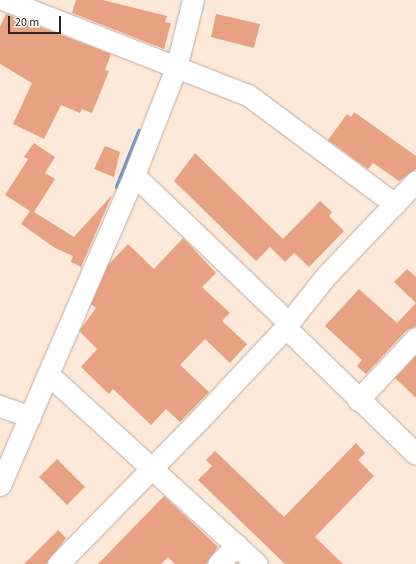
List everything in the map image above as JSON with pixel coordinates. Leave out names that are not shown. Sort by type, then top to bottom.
[{"type":"street","points":[[5,0],[248,95],[396,204]]},
{"type":"street","points":[[0,485],[49,375],[134,175],[176,68],[193,0]]},
{"type":"street","points":[[134,175],[286,324],[358,400],[416,454]]},
{"type":"street","points":[[58,564],[154,467],[416,181]]},
{"type":"street","points":[[358,400],[416,338]]},
{"type":"street","points":[[49,375],[154,467],[257,564]]},
{"type":"street","points":[[0,406],[30,417]]},
{"type":"street","points":[[218,564],[237,545]]},
{"type":"building","points":[[76,0],[103,0],[167,16],[165,22],[171,23],[164,49],[72,13]]},
{"type":"building","points":[[6,14],[111,54],[105,70],[109,71],[92,113],[82,109],[80,113],[61,105],[44,139],[13,124],[32,83],[0,64],[0,27]]},
{"type":"building","points":[[216,14],[260,24],[254,48],[211,37]]},
{"type":"building","points":[[354,112],[416,156],[416,169],[399,181],[373,163],[368,169],[328,140],[347,114],[351,117]]},
{"type":"building","points":[[34,143],[55,157],[45,173],[55,179],[34,212],[74,237],[112,195],[81,267],[71,262],[73,256],[55,248],[21,224],[30,211],[5,195],[28,159],[24,157]]},
{"type":"building","points":[[105,146],[120,152],[114,177],[94,169]]},
{"type":"building","points":[[195,153],[283,239],[320,201],[332,212],[329,216],[344,231],[309,267],[294,253],[285,262],[270,247],[256,261],[174,181]]},
{"type":"building","points":[[183,238],[216,273],[202,287],[230,313],[222,321],[247,344],[230,363],[205,339],[180,365],[209,392],[180,422],[166,409],[151,425],[113,389],[109,394],[81,367],[97,349],[79,331],[96,308],[91,304],[108,265],[128,244],[154,269]]},
{"type":"building","points":[[407,269],[416,277],[416,303],[394,282]]},
{"type":"building","points":[[359,289],[397,323],[416,303],[416,326],[407,330],[366,374],[357,366],[362,360],[325,326]]},
{"type":"building","points":[[416,356],[416,398],[395,378]]},
{"type":"building","points":[[356,443],[365,453],[358,460],[374,476],[315,537],[343,564],[285,564],[198,480],[212,466],[206,460],[215,451],[284,517]]},
{"type":"building","points":[[57,459],[85,487],[67,505],[39,477]]},
{"type":"building","points":[[164,496],[218,547],[206,564],[175,564],[168,557],[161,564],[98,564]]},
{"type":"building","points":[[58,530],[66,538],[46,564],[24,564]]},
{"type":"waterway","points":[[118,187],[140,132]]}]
